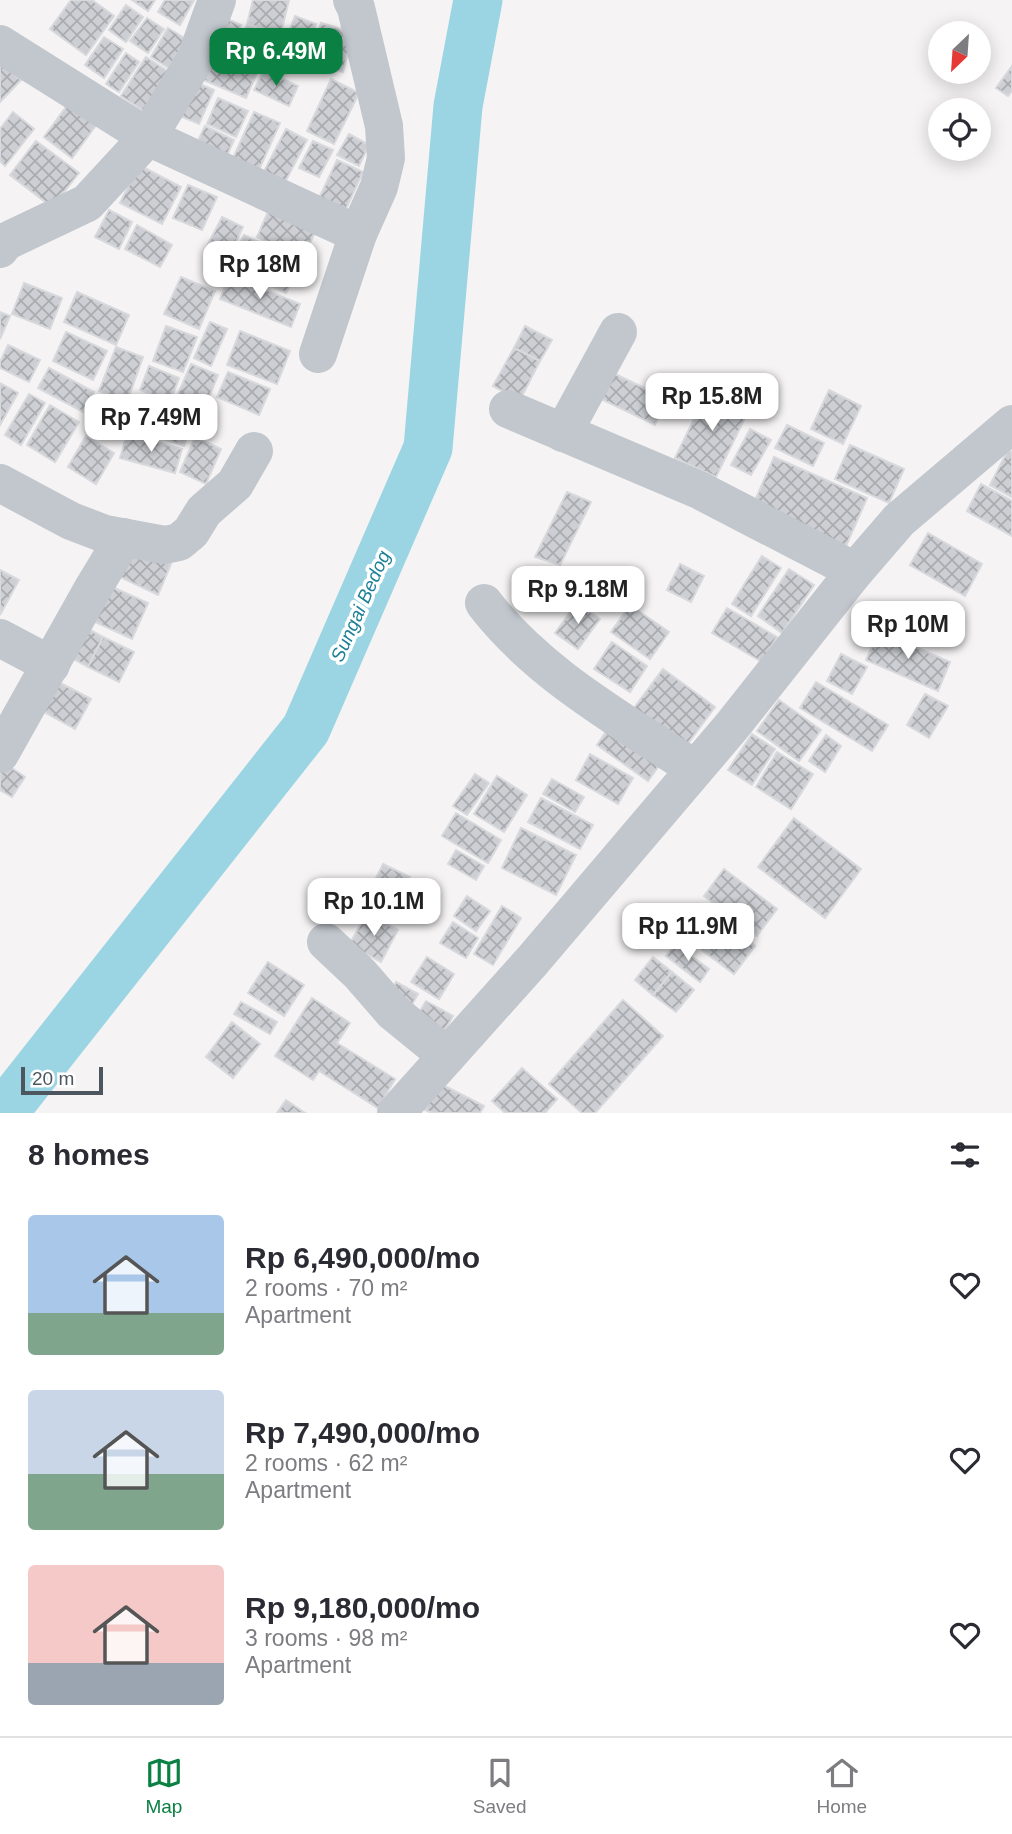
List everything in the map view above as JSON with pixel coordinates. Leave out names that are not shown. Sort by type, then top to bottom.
[{"type":"street","points":[[0,249],[5,242],[88,203],[148,137],[196,58],[216,0]]},
{"type":"street","points":[[318,354],[358,234],[379,187],[386,158],[384,126],[352,0]]},
{"type":"street","points":[[0,44],[148,137],[358,234]]},
{"type":"street","points":[[563,433],[618,332]]},
{"type":"street","points":[[508,409],[699,490],[855,571]]},
{"type":"street","points":[[397,1113],[533,960],[732,726],[855,571],[900,520],[1012,424]]},
{"type":"street","points":[[0,483],[71,521],[105,534],[165,545],[179,542],[191,532],[204,512],[234,484],[254,451]]},
{"type":"street","points":[[0,754],[124,537]]},
{"type":"street","points":[[484,603],[499,623],[551,669],[695,769]]},
{"type":"street","points":[[0,638],[51,665]]},
{"type":"street","points":[[326,942],[360,974],[393,1012],[447,1056]]},
{"type":"building","points":[[71,0],[92,0],[114,16],[86,55],[50,29]]},
{"type":"building","points":[[132,0],[155,0],[148,11]]},
{"type":"building","points":[[165,0],[194,0],[180,25],[158,12]]},
{"type":"building","points":[[253,0],[289,0],[281,33],[247,24]]},
{"type":"building","points":[[126,5],[143,17],[126,42],[109,30]]},
{"type":"building","points":[[221,16],[241,25],[232,46],[212,37]]},
{"type":"building","points":[[295,16],[316,24],[304,55],[283,47]]},
{"type":"building","points":[[147,18],[164,29],[148,53],[130,41]]},
{"type":"building","points":[[321,23],[353,32],[343,72],[310,63]]},
{"type":"building","points":[[247,25],[274,38],[263,61],[237,50]]},
{"type":"building","points":[[168,28],[186,39],[169,68],[151,57]]},
{"type":"building","points":[[104,37],[123,49],[104,78],[85,65]]},
{"type":"building","points":[[207,44],[260,66],[246,98],[194,76]]},
{"type":"building","points":[[126,53],[139,62],[119,92],[106,84]]},
{"type":"building","points":[[146,57],[172,74],[147,113],[121,96]]},
{"type":"building","points":[[0,63],[21,80],[0,102]]},
{"type":"building","points":[[1012,66],[1012,91],[1008,96],[996,88]]},
{"type":"building","points":[[264,70],[298,86],[289,106],[254,90]]},
{"type":"building","points":[[331,79],[359,93],[334,144],[307,131]]},
{"type":"building","points":[[195,82],[214,90],[199,124],[180,116]]},
{"type":"building","points":[[218,98],[248,111],[236,137],[207,124]]},
{"type":"building","points":[[69,103],[97,124],[72,158],[44,137]]},
{"type":"building","points":[[13,112],[34,129],[5,166],[0,161],[0,129]]},
{"type":"building","points":[[254,112],[280,123],[254,181],[228,169]]},
{"type":"building","points":[[205,126],[234,140],[225,160],[195,147]]},
{"type":"building","points":[[286,129],[307,140],[282,188],[261,177]]},
{"type":"building","points":[[349,134],[369,145],[359,166],[337,155]]},
{"type":"building","points":[[36,141],[79,173],[52,207],[10,175]]},
{"type":"building","points":[[313,141],[333,150],[319,177],[299,168]]},
{"type":"building","points":[[337,160],[363,172],[339,224],[313,211]]},
{"type":"building","points":[[139,165],[181,187],[162,224],[120,203]]},
{"type":"building","points":[[188,185],[217,197],[202,230],[173,218]]},
{"type":"building","points":[[270,207],[317,228],[303,258],[257,237]]},
{"type":"building","points":[[109,210],[132,222],[119,249],[95,237]]},
{"type":"building","points":[[222,217],[243,227],[228,259],[206,248]]},
{"type":"building","points":[[137,225],[172,245],[160,267],[125,249]]},
{"type":"building","points":[[244,235],[301,263],[286,293],[229,266]]},
{"type":"building","points":[[229,275],[300,304],[291,327],[220,299]]},
{"type":"building","points":[[181,277],[215,291],[199,329],[164,314]]},
{"type":"building","points":[[24,283],[62,298],[50,329],[12,314]]},
{"type":"building","points":[[77,292],[129,315],[116,345],[64,322]]},
{"type":"building","points":[[0,312],[10,316],[0,339]]},
{"type":"building","points":[[210,322],[227,329],[211,366],[194,358]]},
{"type":"building","points":[[166,326],[197,337],[183,372],[153,361]]},
{"type":"building","points":[[525,326],[552,340],[540,361],[514,348]]},
{"type":"building","points":[[240,331],[290,351],[277,384],[227,365]]},
{"type":"building","points":[[66,332],[107,351],[93,380],[53,361]]},
{"type":"building","points":[[8,345],[40,360],[29,382],[0,368]]},
{"type":"building","points":[[116,347],[143,357],[127,402],[99,391]]},
{"type":"building","points":[[514,348],[540,361],[520,400],[493,386]]},
{"type":"building","points":[[191,364],[218,375],[202,415],[174,403]]},
{"type":"building","points":[[149,366],[179,378],[170,402],[140,390]]},
{"type":"building","points":[[49,368],[94,392],[83,412],[38,388]]},
{"type":"building","points":[[228,372],[270,389],[259,415],[217,397]]},
{"type":"building","points":[[611,372],[667,399],[655,425],[599,398]]},
{"type":"building","points":[[0,383],[18,393],[0,425]]},
{"type":"building","points":[[709,388],[750,408],[716,477],[675,458]]},
{"type":"building","points":[[829,390],[861,406],[843,444],[811,429]]},
{"type":"building","points":[[29,394],[45,403],[21,445],[5,435]]},
{"type":"building","points":[[148,403],[194,419],[184,446],[138,430]]},
{"type":"building","points":[[50,405],[79,422],[55,462],[27,445]]},
{"type":"building","points":[[787,425],[824,443],[813,466],[775,448]]},
{"type":"building","points":[[750,429],[771,440],[751,475],[731,465]]},
{"type":"building","points":[[127,434],[182,449],[175,473],[120,458]]},
{"type":"building","points":[[86,436],[114,453],[96,484],[68,467]]},
{"type":"building","points":[[195,437],[221,449],[206,484],[180,472]]},
{"type":"building","points":[[850,445],[904,469],[889,503],[835,479]]},
{"type":"building","points":[[1008,450],[1012,452],[1012,497],[990,485]]},
{"type":"building","points":[[774,457],[867,498],[846,546],[753,505]]},
{"type":"building","points":[[981,484],[1012,501],[1012,536],[967,511]]},
{"type":"building","points":[[567,492],[591,502],[560,565],[535,557]]},
{"type":"building","points":[[928,533],[982,564],[965,596],[910,565]]},
{"type":"building","points":[[131,545],[171,564],[158,595],[118,576]]},
{"type":"building","points":[[762,556],[781,568],[751,616],[732,604]]},
{"type":"building","points":[[680,564],[704,576],[691,602],[667,590]]},
{"type":"building","points":[[789,569],[814,585],[782,633],[758,616]]},
{"type":"building","points":[[0,570],[19,580],[0,615]]},
{"type":"building","points":[[110,586],[148,603],[132,639],[95,622]]},
{"type":"building","points":[[577,603],[600,619],[578,649],[555,633]]},
{"type":"building","points":[[630,605],[669,632],[650,659],[611,632]]},
{"type":"building","points":[[727,608],[777,637],[762,662],[712,633]]},
{"type":"building","points":[[79,624],[103,637],[88,667],[64,654]]},
{"type":"building","points":[[879,631],[950,662],[938,691],[866,660]]},
{"type":"building","points":[[103,637],[134,652],[119,682],[88,667]]},
{"type":"building","points":[[612,642],[647,666],[630,692],[594,669]]},
{"type":"building","points":[[841,654],[867,667],[852,694],[827,681]]},
{"type":"building","points":[[663,669],[715,707],[680,754],[628,716]]},
{"type":"building","points":[[51,678],[91,699],[75,729],[35,707]]},
{"type":"building","points":[[816,682],[888,725],[872,751],[800,708]]},
{"type":"building","points":[[925,694],[948,706],[929,738],[907,725]]},
{"type":"building","points":[[779,700],[821,730],[799,761],[757,731]]},
{"type":"building","points":[[616,717],[668,753],[648,781],[597,745]]},
{"type":"building","points":[[752,734],[775,749],[752,785],[728,770]]},
{"type":"building","points":[[826,735],[841,746],[825,772],[809,761]]},
{"type":"building","points":[[777,752],[813,774],[791,809],[756,787]]},
{"type":"building","points":[[590,754],[633,778],[618,804],[576,780]]},
{"type":"building","points":[[6,764],[25,777],[12,797],[0,790],[0,773]]},
{"type":"building","points":[[475,774],[489,783],[467,815],[453,806]]},
{"type":"building","points":[[497,776],[527,795],[504,832],[474,814]]},
{"type":"building","points":[[552,779],[584,797],[575,812],[543,794]]},
{"type":"building","points":[[541,798],[593,825],[580,849],[528,822]]},
{"type":"building","points":[[456,813],[501,840],[488,863],[442,836]]},
{"type":"building","points":[[794,818],[861,869],[825,918],[758,867]]},
{"type":"building","points":[[521,828],[576,855],[556,895],[502,868]]},
{"type":"building","points":[[456,850],[484,866],[476,880],[448,864]]},
{"type":"building","points":[[383,864],[410,877],[396,905],[369,892]]},
{"type":"building","points":[[724,869],[777,909],[757,936],[704,896]]},
{"type":"building","points":[[467,896],[490,911],[476,931],[454,916]]},
{"type":"building","points":[[701,905],[755,946],[734,974],[679,933]]},
{"type":"building","points":[[502,906],[521,918],[493,965],[474,954]]},
{"type":"building","points":[[367,913],[398,930],[381,962],[349,945]]},
{"type":"building","points":[[453,922],[478,938],[466,958],[440,943]]},
{"type":"building","points":[[675,944],[709,969],[700,982],[666,956]]},
{"type":"building","points":[[427,957],[454,974],[439,999],[411,982]]},
{"type":"building","points":[[653,957],[672,972],[653,995],[635,980]]},
{"type":"building","points":[[268,962],[304,985],[284,1016],[248,993]]},
{"type":"building","points":[[672,972],[694,990],[676,1012],[653,995]]},
{"type":"building","points":[[396,982],[418,994],[409,1010],[387,998]]},
{"type":"building","points":[[312,998],[350,1023],[337,1043],[395,1079],[378,1108],[319,1071],[313,1080],[275,1056]]},
{"type":"building","points":[[623,1000],[663,1036],[595,1113],[582,1113],[549,1084]]},
{"type":"building","points":[[426,1001],[453,1016],[441,1037],[414,1021]]},
{"type":"building","points":[[241,1002],[277,1022],[270,1034],[234,1014]]},
{"type":"building","points":[[232,1022],[260,1044],[233,1078],[206,1057]]},
{"type":"building","points":[[522,1068],[557,1099],[545,1113],[505,1113],[492,1101]]},
{"type":"building","points":[[439,1083],[484,1106],[480,1113],[432,1113],[425,1110]]},
{"type":"building","points":[[286,1100],[305,1113],[277,1113]]},
{"type":"waterway","name":"Sungai Bedog","points":[[3,1113],[306,729],[428,448],[458,106],[478,0]]}]
